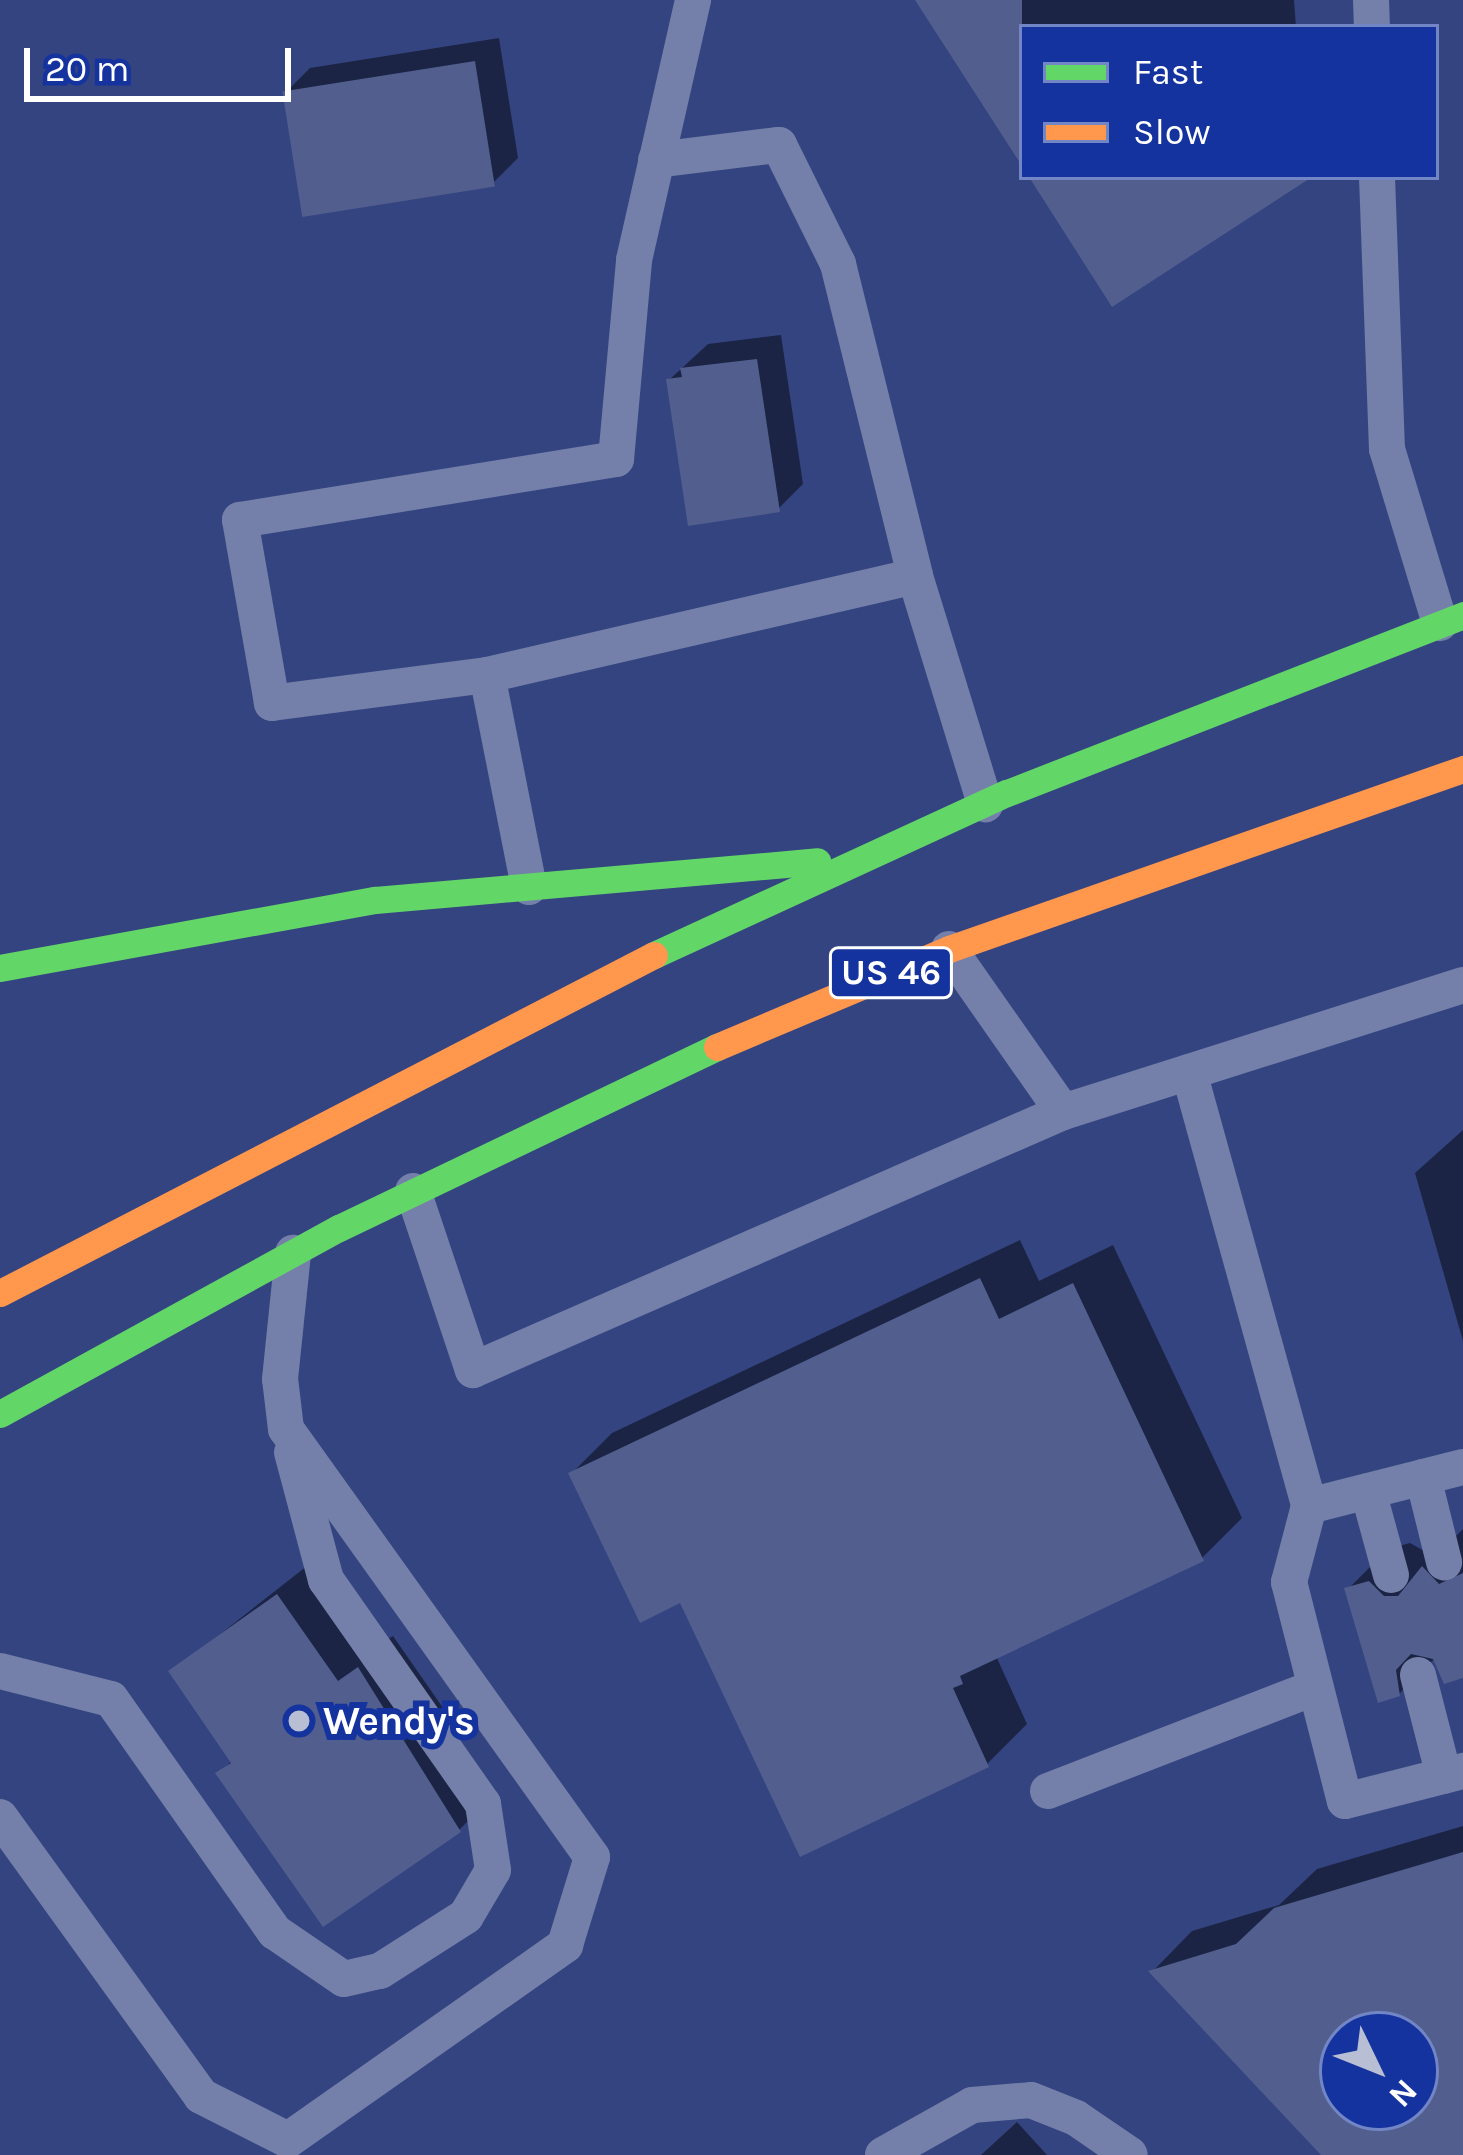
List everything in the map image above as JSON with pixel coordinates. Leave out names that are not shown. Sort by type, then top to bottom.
[{"type":"highway","points":[[0,1293],[447,1054],[868,856],[985,804],[1452,619]]},
{"type":"highway","name":"US 46","points":[[0,1414],[293,1253],[656,1073],[949,949],[1463,769]]},
{"type":"highway","points":[[0,968],[375,900],[868,856]]},
{"type":"lane","points":[[693,0],[634,260],[616,459],[240,520],[272,703],[487,675],[915,576]]},
{"type":"lane","points":[[656,160],[778,145],[838,264],[915,576],[985,804]]},
{"type":"lane","points":[[1377,180],[1387,448],[1452,619]]},
{"type":"lane","points":[[487,675],[529,887]]},
{"type":"lane","points":[[949,949],[1063,1112]]},
{"type":"lane","points":[[413,1191],[473,1370],[1063,1112],[1463,985]]},
{"type":"lane","points":[[1190,1072],[1309,1506],[1289,1582],[1345,1801],[1454,1773],[1418,1676]]},
{"type":"lane","points":[[0,1672],[111,1699],[274,1932],[344,1979],[380,1971],[466,1916],[493,1870],[483,1804],[326,1580],[286,1429],[280,1378],[293,1253]]},
{"type":"lane","points":[[0,1817],[201,2096],[288,2140],[565,1945],[592,1857],[286,1429]]},
{"type":"lane","points":[[1309,1506],[1463,1467]]},
{"type":"lane","points":[[1424,1477],[1444,1562]]},
{"type":"lane","points":[[1368,1491],[1391,1575]]},
{"type":"lane","points":[[1048,1791],[1316,1687]]},
{"type":"lane","points":[[883,2155],[972,2105],[1031,2100],[1076,2118],[1130,2155]]},
{"type":"building","points":[[915,0],[1022,0],[1019,161]]},
{"type":"building","points":[[475,61],[495,186],[302,217],[282,92]]},
{"type":"building","points":[[1031,180],[1307,180],[1112,307]]},
{"type":"building","points":[[757,359],[780,512],[688,526],[666,379],[682,377],[680,368]]},
{"type":"building","points":[[980,1278],[999,1319],[1073,1283],[1204,1561],[960,1676],[963,1684],[953,1688],[989,1767],[800,1857],[680,1603],[640,1623],[568,1473]]},
{"type":"building","points":[[1422,1566],[1439,1584],[1463,1573],[1463,1678],[1444,1684],[1433,1659],[1411,1654],[1396,1670],[1400,1696],[1378,1703],[1344,1588],[1369,1581],[1384,1596],[1398,1596]]},
{"type":"building","name":"Wendy's","points":[[277,1594],[338,1681],[358,1667],[461,1832],[323,1927],[215,1773],[231,1763],[168,1671]]},
{"type":"building","points":[[1463,1852],[1463,2155],[1321,2155],[1148,1971],[1236,1944],[1274,1908]]},
{"type":"traffic: fast","points":[[654,955],[1007,793],[1463,615]]},
{"type":"traffic: fast","points":[[0,968],[375,900],[817,861]]},
{"type":"traffic: fast","points":[[0,1414],[339,1228],[717,1047]]},
{"type":"traffic: slow","points":[[717,1047],[949,949],[1463,769]]},
{"type":"traffic: slow","points":[[0,1293],[654,955]]},
{"type":"place","name":"Wendy's","points":[[299,1721]]}]
